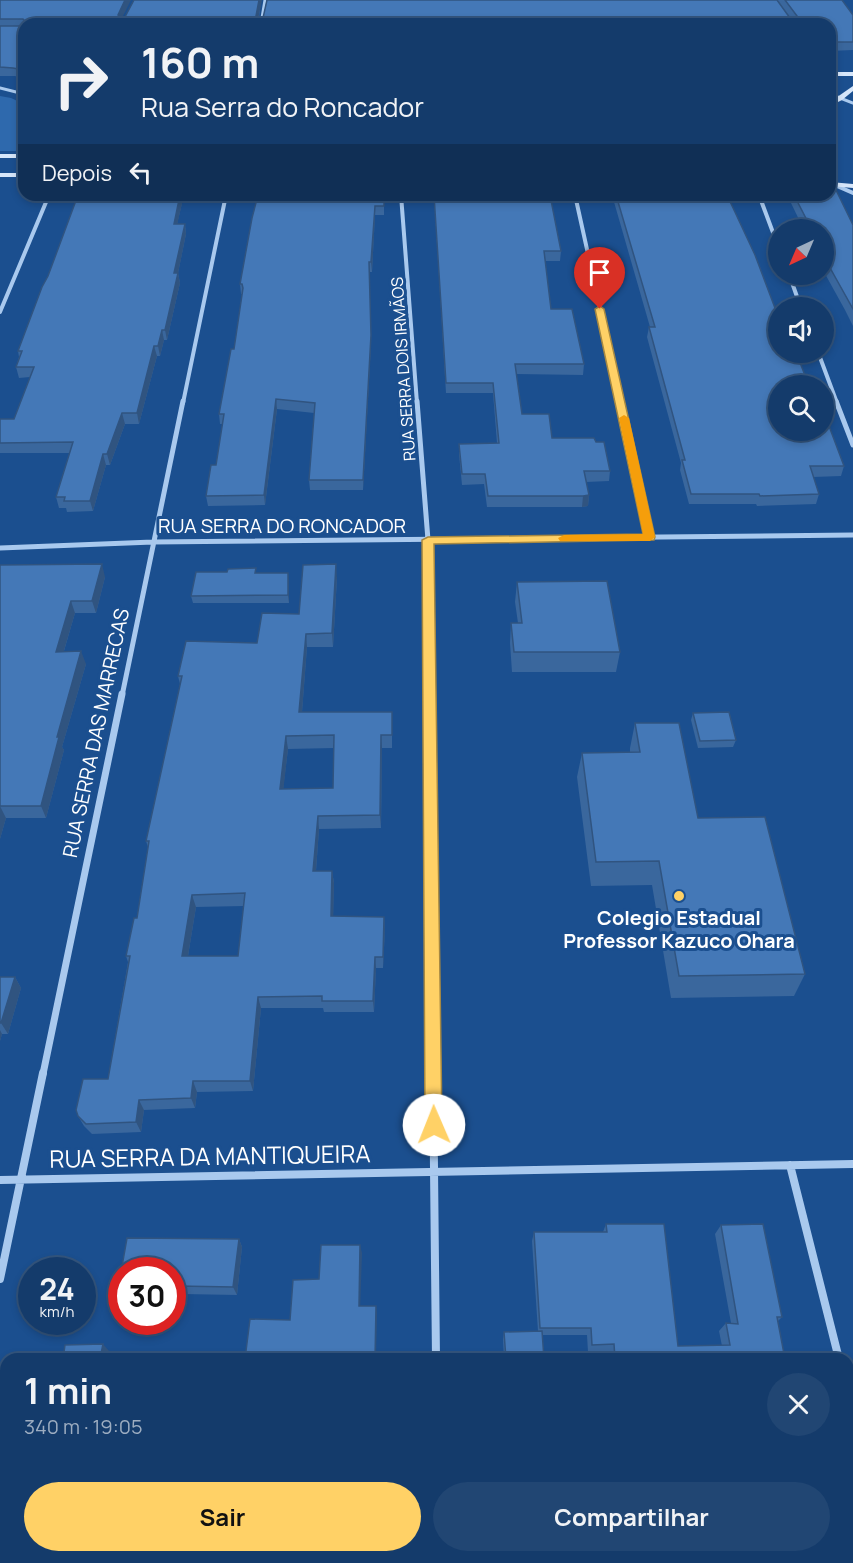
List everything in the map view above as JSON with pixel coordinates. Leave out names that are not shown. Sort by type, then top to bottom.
[{"type":"street","points":[[262,18],[265,0]]},
{"type":"street","points":[[836,74],[853,74]]},
{"type":"street","points":[[0,88],[18,92]]},
{"type":"street","points":[[836,101],[853,88]]},
{"type":"street","points":[[836,97],[853,103]]},
{"type":"street","points":[[0,156],[18,156]]},
{"type":"street","points":[[0,175],[18,176]]},
{"type":"street","points":[[836,185],[853,186]]},
{"type":"street","points":[[836,186],[853,193]]},
{"type":"street","points":[[0,312],[46,201]]},
{"type":"street","name":"RUA SERRA DAS MARRECAS","points":[[0,1279],[225,201]]},
{"type":"street","name":"RUA SERRA DOIS IRMÃOS","points":[[401,201],[428,540],[436,1353]]},
{"type":"street","points":[[576,201],[650,537]]},
{"type":"street","points":[[761,201],[768,219]]},
{"type":"street","points":[[822,363],[853,445]]},
{"type":"street","name":"RUA SERRA DO RONCADOR","points":[[0,548],[153,542],[853,535]]},
{"type":"street","name":"RUA SERRA DA MANTIQUEIRA","points":[[0,1180],[853,1164]]},
{"type":"street","points":[[790,1165],[837,1353]]},
{"type":"shaded area","points":[[0,96],[18,101],[18,151],[0,151]]},
{"type":"building","points":[[0,0],[125,0],[118,15],[120,18],[0,19]]},
{"type":"building","points":[[134,0],[259,0],[256,16],[258,18],[122,18]]},
{"type":"building","points":[[267,0],[777,0],[790,18],[263,18]]},
{"type":"building","points":[[785,0],[842,0],[853,15],[853,42],[836,42],[836,18],[795,18],[797,16]]},
{"type":"building","points":[[0,26],[18,26],[18,69],[0,67]]},
{"type":"building","points":[[836,190],[853,225],[853,309],[834,275],[834,219],[806,219],[797,201],[836,201]]},
{"type":"building","points":[[76,201],[179,201],[174,224],[185,224],[174,273],[178,273],[165,330],[162,330],[158,346],[154,346],[137,413],[122,413],[107,454],[103,454],[90,501],[64,501],[65,497],[56,497],[73,442],[0,443],[0,419],[14,419],[34,367],[16,367],[22,351],[18,351]]},
{"type":"building","points":[[256,201],[384,201],[384,206],[375,206],[371,262],[369,262],[371,335],[363,480],[309,480],[315,403],[276,399],[264,495],[206,496],[211,465],[216,465],[224,414],[219,414],[231,349],[234,349],[243,288],[240,284]]},
{"type":"building","points":[[434,201],[551,201],[561,251],[544,251],[551,309],[572,309],[584,364],[515,364],[522,414],[549,414],[552,438],[594,438],[596,442],[604,442],[610,471],[584,471],[589,495],[488,496],[485,474],[462,474],[459,444],[499,443],[493,383],[446,383]]},
{"type":"building","points":[[618,201],[730,201],[755,255],[771,297],[768,297],[768,363],[800,363],[805,375],[768,375],[768,441],[834,439],[844,466],[810,466],[819,494],[760,496],[759,494],[691,494],[682,460],[685,460],[649,327],[655,327]]},
{"type":"building","points":[[102,564],[92,601],[71,601],[56,652],[81,651],[41,806],[0,806],[0,565]]},
{"type":"building","points":[[336,564],[332,633],[306,634],[299,712],[392,712],[392,735],[381,735],[380,815],[318,816],[313,871],[332,871],[331,916],[384,917],[383,957],[375,957],[373,1001],[322,1001],[322,996],[258,997],[250,1081],[193,1081],[191,1098],[139,1100],[136,1122],[86,1124],[78,1116],[76,1110],[83,1079],[108,1079],[130,956],[126,956],[134,918],[137,918],[149,841],[146,841],[182,676],[178,676],[186,641],[257,643],[262,613],[299,614],[303,565]],"holes":[[[334,735],[333,788],[280,789],[286,736]],[[245,893],[238,956],[182,956],[192,895]]]},
{"type":"building","points":[[256,568],[255,573],[288,573],[288,595],[191,596],[196,572],[227,572],[228,569]]},
{"type":"building","points":[[607,581],[620,652],[514,652],[511,623],[522,623],[517,582]]},
{"type":"building","points":[[729,712],[736,740],[700,741],[693,713]]},
{"type":"building","points":[[635,723],[679,723],[698,818],[765,817],[805,974],[679,976],[659,861],[596,862],[582,753],[640,752]]},
{"type":"building","points":[[0,977],[15,977],[1,1023],[0,1023]]},
{"type":"building","points":[[606,1224],[664,1224],[678,1346],[730,1345],[726,1323],[738,1324],[721,1225],[763,1224],[782,1317],[777,1317],[784,1353],[615,1353],[614,1344],[592,1345],[591,1328],[540,1328],[534,1232],[607,1232]]},
{"type":"building","points":[[127,1238],[239,1239],[233,1287],[186,1286],[186,1257],[124,1257]]},
{"type":"building","points":[[321,1245],[360,1245],[359,1306],[376,1306],[375,1353],[246,1353],[250,1319],[290,1320],[293,1280],[319,1279]]},
{"type":"building","points":[[542,1331],[544,1353],[506,1353],[504,1332]]},
{"type":"building","points":[[103,1344],[101,1353],[64,1353],[65,1345]]},
{"type":"slow traffic","points":[[564,538],[650,537],[624,418]]},
{"type":"place","name":"Colegio Estadual Professor Kazuco Ohara","points":[[679,896]]},
{"type":"route","points":[[434,1125],[428,540],[650,537],[600,309]]}]
